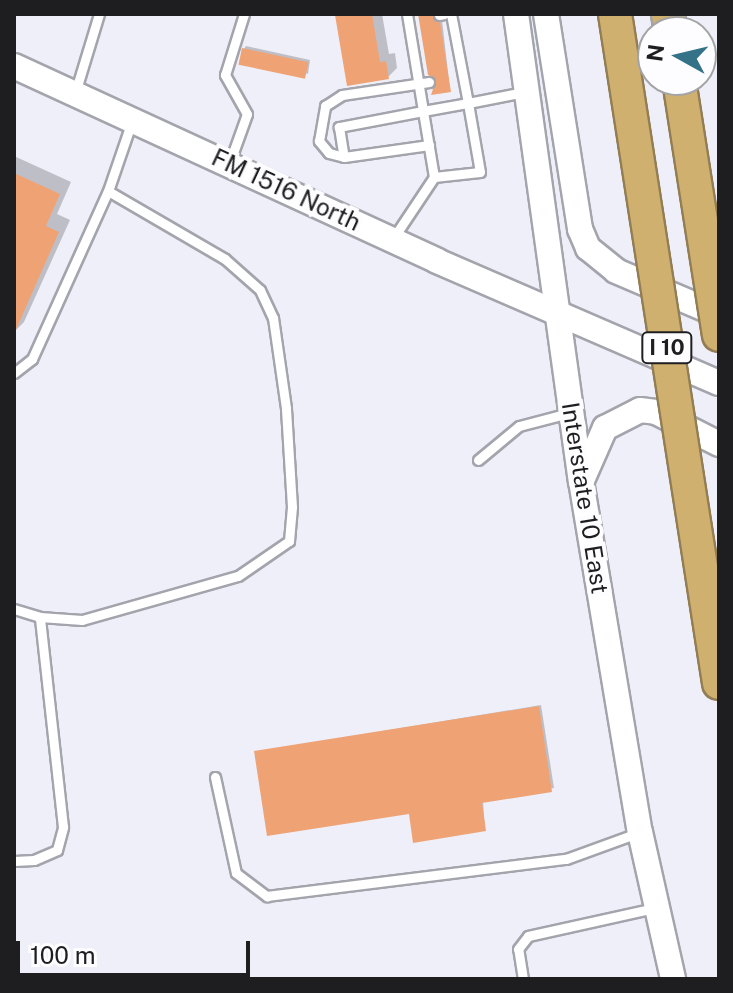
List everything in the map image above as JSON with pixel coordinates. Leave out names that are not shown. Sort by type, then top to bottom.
[{"type":"highway","name":"I 10","points":[[615,14],[719,683]]},
{"type":"highway","name":"I 10","points":[[682,96],[719,335]]},
{"type":"main road","name":"Interstate 10 East","points":[[516,14],[581,481],[640,832],[673,979]]},
{"type":"main road","points":[[546,14],[580,229],[588,248],[616,271],[719,315]]},
{"type":"main road","name":"FM 1516 North","points":[[14,66],[133,118],[392,240],[719,383]]},
{"type":"main road","points":[[581,481],[605,428],[640,410],[656,412],[719,444]]},
{"type":"lane","points":[[75,93],[99,14]]},
{"type":"lane","points":[[229,164],[247,114],[225,75],[244,14]]},
{"type":"lane","points":[[434,177],[480,172],[451,14]]},
{"type":"lane","points":[[392,240],[434,177],[423,111],[424,82],[414,61],[407,17],[419,18]]},
{"type":"lane","points":[[442,36],[455,33]]},
{"type":"lane","points":[[411,41],[422,39]]},
{"type":"lane","points":[[446,56],[459,53]]},
{"type":"lane","points":[[414,61],[425,59]]},
{"type":"lane","points":[[449,78],[463,76]]},
{"type":"lane","points":[[424,82],[342,95],[325,106],[319,141],[329,153],[344,157],[429,145]]},
{"type":"lane","points":[[344,157],[339,127],[527,91]]},
{"type":"lane","points":[[14,373],[32,359],[108,191],[133,118]]},
{"type":"lane","points":[[14,609],[40,617],[82,620],[238,576],[289,541],[292,507],[286,408],[273,318],[260,290],[225,259],[108,191]]},
{"type":"lane","points":[[478,460],[519,426],[571,413]]},
{"type":"lane","points":[[14,861],[34,860],[57,850],[63,827],[40,617]]},
{"type":"lane","points":[[215,777],[236,873],[267,896],[566,859],[640,832]]},
{"type":"lane","points":[[523,979],[518,949],[528,936],[657,907]]},
{"type":"building","points":[[372,14],[380,62],[386,61],[389,79],[347,86],[335,15]]},
{"type":"building","points":[[418,14],[432,14],[440,22],[451,92],[431,95],[436,80],[428,75]]},
{"type":"building","points":[[242,48],[309,62],[305,79],[238,65]]},
{"type":"building","points":[[14,173],[60,194],[46,226],[59,232],[14,334]]},
{"type":"building","points":[[539,706],[552,792],[482,803],[486,831],[413,843],[409,814],[267,836],[254,751]]}]
